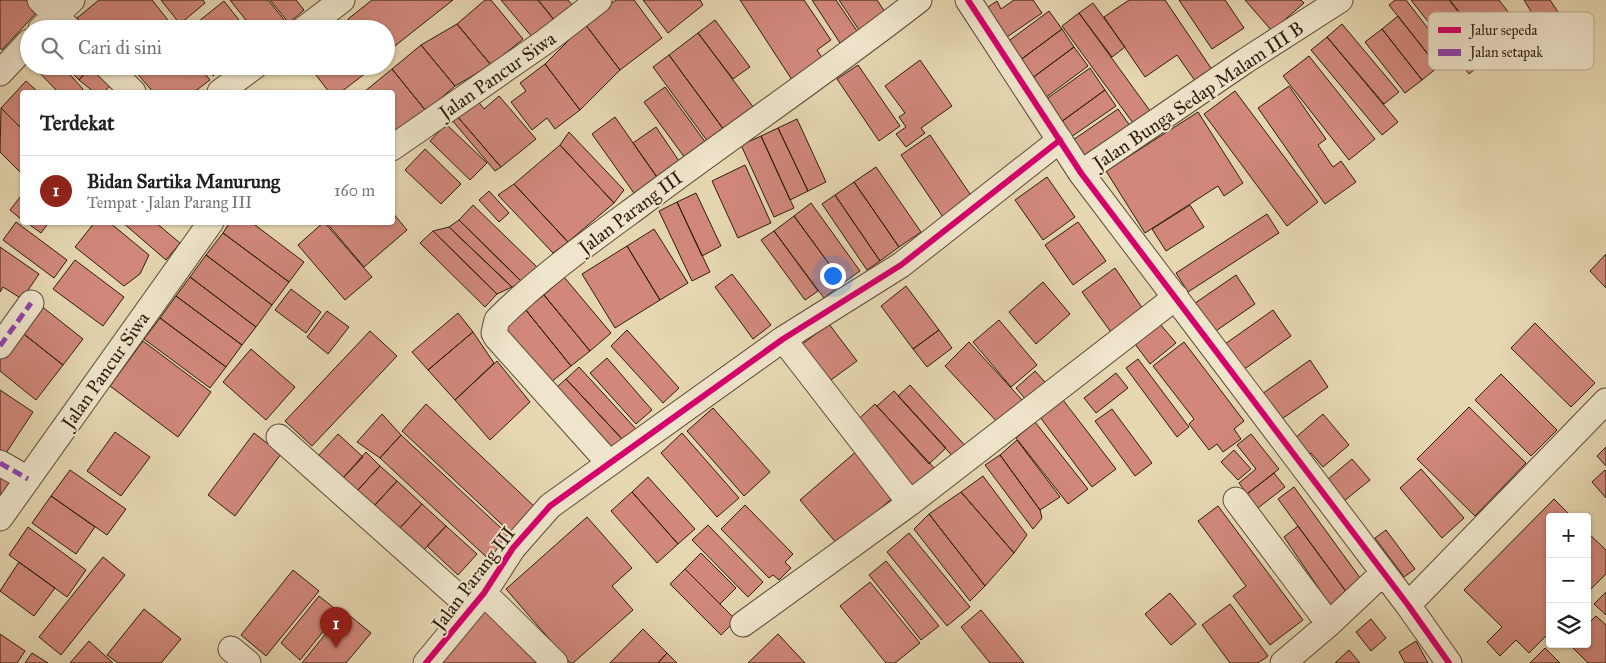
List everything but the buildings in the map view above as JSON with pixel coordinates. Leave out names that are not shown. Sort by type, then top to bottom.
[{"type":"street","points":[[316,20],[342,0]]},
{"type":"street","name":"Jalan Pancur Siwa","points":[[395,146],[546,42],[599,0]]},
{"type":"street","name":"Jalan Parang III","points":[[426,663],[478,600],[513,548],[550,506],[613,461],[497,338],[494,333],[497,320],[566,259],[749,124],[849,54],[919,0]]},
{"type":"street","points":[[968,0],[1080,173],[1408,605],[1449,663]]},
{"type":"street","name":"Jalan Bunga Sedap Malam III B","points":[[1080,173],[1245,61],[1340,0]]},
{"type":"street","points":[[0,73],[20,52]]},
{"type":"street","points":[[115,75],[131,90]]},
{"type":"street","points":[[223,90],[243,75]]},
{"type":"street","points":[[613,461],[783,339],[901,265],[1060,140]]},
{"type":"street","name":"Jalan Pancur Siwa","points":[[0,518],[209,225]]},
{"type":"street","points":[[743,624],[910,503],[1176,297]]},
{"type":"street","points":[[0,346],[31,303]]},
{"type":"street","points":[[783,339],[910,503]]},
{"type":"street","points":[[1408,605],[1606,401]]},
{"type":"street","points":[[279,437],[555,663]]},
{"type":"street","points":[[0,463],[28,479]]},
{"type":"street","points":[[1236,500],[1329,624]]},
{"type":"street","points":[[1283,663],[1329,624],[1383,573]]},
{"type":"marked path","points":[[0,346],[31,303]]},
{"type":"marked path","points":[[0,463],[28,479]]},
{"type":"cycle path","points":[[968,0],[1081,173],[1408,605],[1449,663]]},
{"type":"cycle path","points":[[426,663],[484,593],[513,548],[550,506],[783,339],[901,265],[1060,140]]},
{"type":"place","name":"Bidan Sartika Manurung","points":[[336,648]]}]
